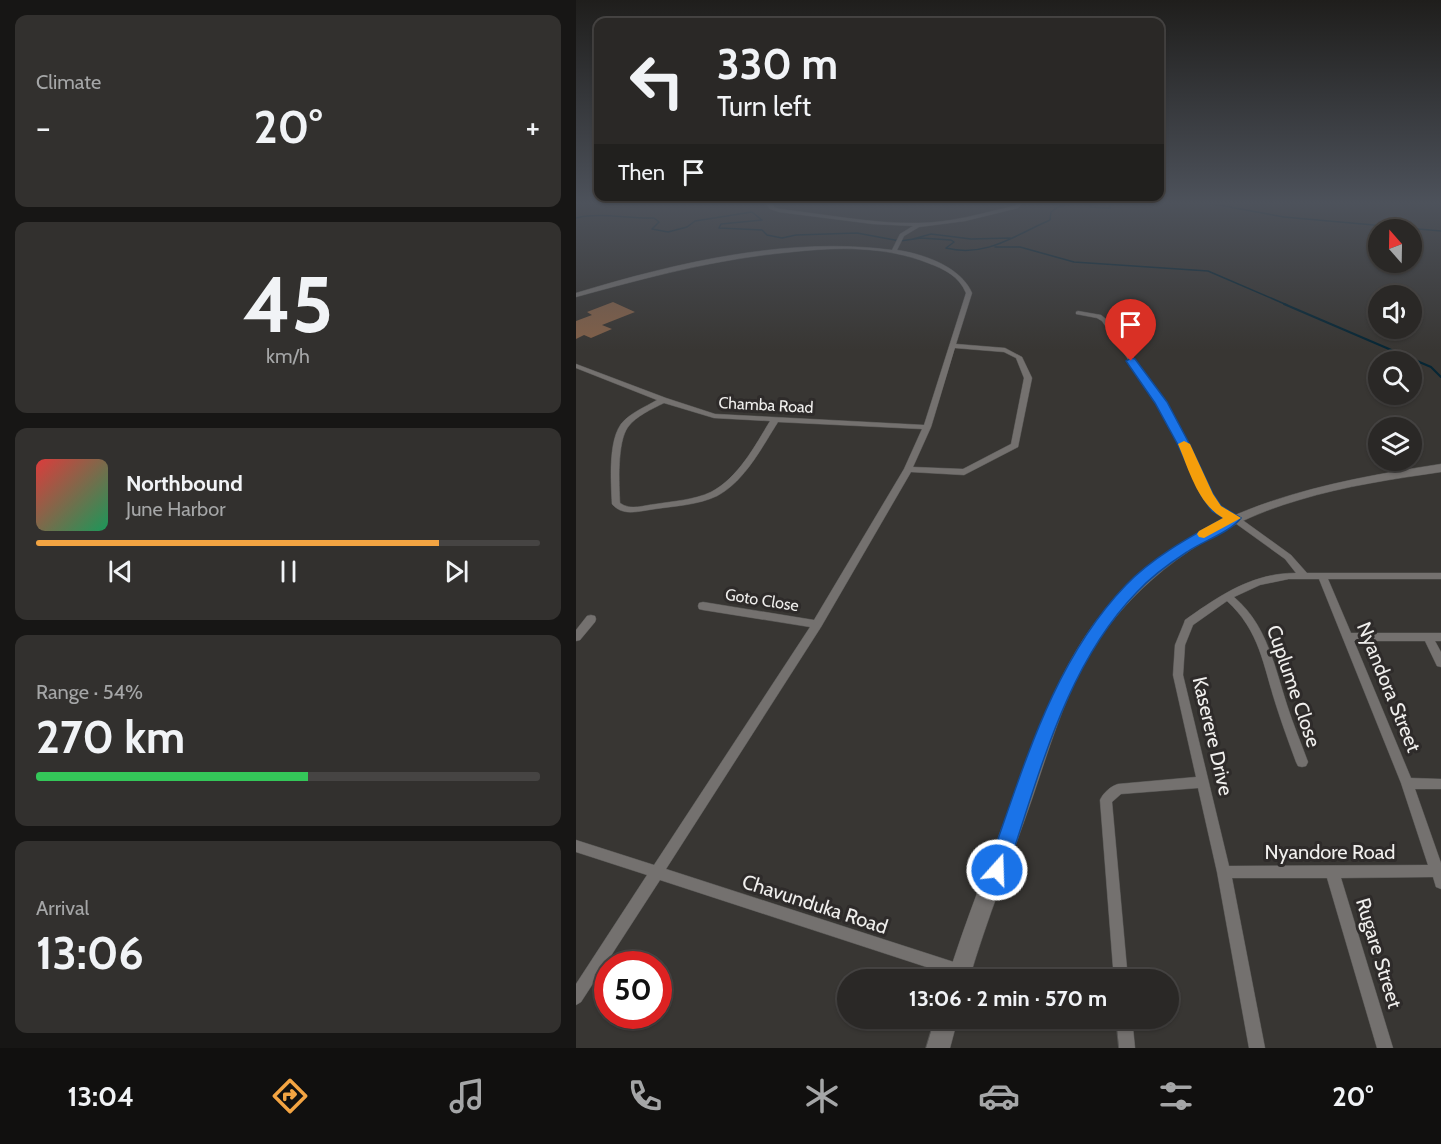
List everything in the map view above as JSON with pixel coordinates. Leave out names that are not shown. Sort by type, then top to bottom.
[{"type":"main road","points":[[961,969],[1052,714],[1074,668],[1101,624],[1133,587],[1182,548],[1234,518],[1272,502],[1320,489],[1441,468]]},
{"type":"main road","points":[[938,1048],[944,1029]]},
{"type":"street","points":[[576,295],[655,272],[706,262],[794,252]]},
{"type":"street","points":[[576,997],[817,624],[908,470],[927,427],[969,297],[965,284],[952,272],[911,252]]},
{"type":"street","points":[[1078,313],[1099,316],[1104,320],[1161,402],[1207,495],[1216,508],[1234,518],[1288,558],[1304,576]]},
{"type":"street","points":[[908,470],[964,472],[1008,450],[1016,441],[1028,378],[1019,357],[1005,350],[952,346]]},
{"type":"street","name":"Chamba Road","points":[[576,366],[663,400],[714,416],[927,427]]},
{"type":"street","points":[[663,400],[631,420],[621,432],[616,475],[616,504],[619,508],[634,510],[695,500],[721,490],[748,460],[775,420]]},
{"type":"street","name":"Kaserere Drive","points":[[1257,1048],[1224,872],[1178,675],[1179,652],[1189,623],[1227,596],[1266,579],[1304,576],[1441,576]]},
{"type":"street","name":"Nyandora Street","points":[[1322,576],[1407,783],[1439,876]]},
{"type":"street","name":"Cuplume Close","points":[[1227,596],[1248,615],[1261,637],[1279,699],[1302,762]]},
{"type":"street","name":"Goto Close","points":[[703,606],[817,624]]},
{"type":"street","points":[[576,637],[591,618]]},
{"type":"street","points":[[1347,637],[1441,637]]},
{"type":"street","points":[[1428,637],[1441,663]]},
{"type":"street","points":[[1120,969],[1106,800],[1118,789],[1203,782]]},
{"type":"street","points":[[1407,783],[1441,784]]},
{"type":"street","name":"Chavunduka Road","points":[[576,846],[941,969]]},
{"type":"street","name":"Nyandore Road","points":[[1224,872],[1332,871],[1439,876]]},
{"type":"street","name":"Rugare Street","points":[[1332,871],[1385,1048]]},
{"type":"street","points":[[1126,1029],[1127,1048]]},
{"type":"building","points":[[613,302],[635,312],[602,325],[612,329],[591,338],[584,335],[576,339],[576,321],[592,315],[587,312]]},
{"type":"waterway","points":[[1038,252],[1074,262],[1208,271],[1287,305]]},
{"type":"waterway","points":[[1284,304],[1431,367],[1441,377]]},
{"type":"slow traffic","points":[[1184,444],[1207,495],[1216,508],[1234,518],[1204,534]]},
{"type":"route","points":[[997,870],[1052,714],[1074,668],[1101,624],[1133,587],[1182,548],[1234,518],[1216,508],[1207,495],[1161,402],[1131,361]]}]
